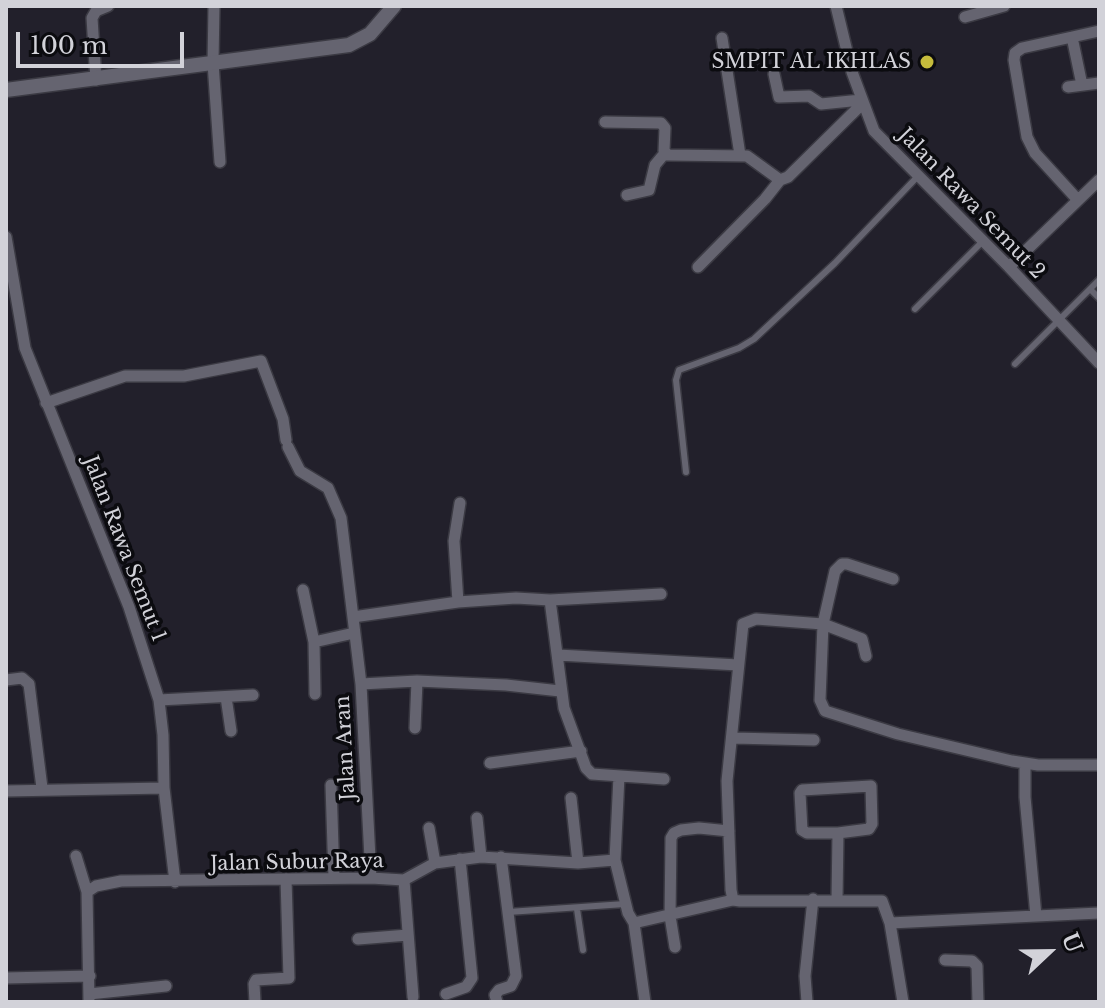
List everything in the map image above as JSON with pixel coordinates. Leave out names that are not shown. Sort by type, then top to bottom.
[{"type":"street","points":[[96,80],[92,18],[96,11],[108,6]]},
{"type":"street","points":[[214,6],[213,63],[220,162]]},
{"type":"street","points":[[6,90],[349,45],[370,34],[394,6]]},
{"type":"street","name":"Jalan Rawa Semut 2","points":[[836,6],[847,54],[874,131],[1099,363]]},
{"type":"street","points":[[965,17],[1004,6]]},
{"type":"street","points":[[1077,199],[1031,145],[1014,60],[1015,53],[1022,48],[1099,31]]},
{"type":"street","points":[[1072,37],[1082,85]]},
{"type":"street","points":[[722,38],[740,155]]},
{"type":"street","points":[[774,74],[779,97],[809,96],[821,104],[862,102]]},
{"type":"street","points":[[1068,87],[1099,83]]},
{"type":"street","points":[[698,267],[780,180],[788,177],[862,102]]},
{"type":"street","points":[[605,122],[661,123],[665,128],[665,153],[655,165],[649,190],[627,195]]},
{"type":"street","points":[[665,153],[740,155],[757,161],[780,180]]},
{"type":"street","points":[[1009,267],[1099,180]]},
{"type":"street","name":"Jalan Rawa Semut 1","points":[[6,237],[10,288],[25,348],[125,595],[159,700],[164,788],[175,882]]},
{"type":"street","name":"Jalan Aran","points":[[46,403],[125,376],[184,376],[261,361],[283,419],[287,443],[300,471],[324,483],[339,511],[361,684],[371,878]]},
{"type":"street","points":[[458,602],[454,541],[460,503]]},
{"type":"street","points":[[893,579],[847,564],[839,566],[832,578],[823,624],[820,700],[826,712],[898,734],[1025,763],[1099,765]]},
{"type":"street","points":[[303,590],[314,642],[315,694]]},
{"type":"street","points":[[353,617],[458,602],[661,594]]},
{"type":"street","points":[[550,600],[560,691],[586,768],[592,774],[664,779]]},
{"type":"street","points":[[733,900],[727,781],[734,738],[741,628],[747,621],[756,619],[823,624],[862,639],[866,656]]},
{"type":"street","points":[[314,642],[354,633]]},
{"type":"street","points":[[558,655],[738,665]]},
{"type":"street","points":[[6,680],[22,678],[29,684],[42,788]]},
{"type":"street","points":[[361,684],[417,681],[560,691]]},
{"type":"street","points":[[415,728],[417,681]]},
{"type":"street","points":[[159,700],[253,695]]},
{"type":"street","points":[[226,697],[231,731]]},
{"type":"street","points":[[734,738],[814,740]]},
{"type":"street","points":[[490,763],[581,751]]},
{"type":"street","points":[[1025,763],[1025,797],[1036,916]]},
{"type":"street","points":[[619,776],[615,860],[625,904],[634,923],[645,1002]]},
{"type":"street","points":[[331,785],[334,878]]},
{"type":"street","points":[[871,786],[871,828],[838,833],[807,833],[802,830],[801,792],[806,789],[871,786]]},
{"type":"street","points":[[6,791],[164,788]]},
{"type":"street","points":[[571,798],[578,863]]},
{"type":"street","points":[[477,818],[481,857]]},
{"type":"street","points":[[429,828],[435,863]]},
{"type":"street","points":[[675,947],[670,916],[671,838],[674,833],[699,828],[729,831]]},
{"type":"street","points":[[837,900],[838,833]]},
{"type":"street","points":[[76,856],[87,892],[89,998],[166,986]]},
{"type":"street","name":"Jalan Subur Raya","points":[[87,892],[96,886],[121,881],[404,880],[435,863],[481,857],[578,863],[615,860]]},
{"type":"street","points":[[497,1002],[495,995],[511,986],[516,976],[501,857]]},
{"type":"street","points":[[446,994],[466,987],[472,978],[460,859]]},
{"type":"street","points":[[255,1002],[256,980],[289,978],[286,879]]},
{"type":"street","points":[[404,880],[413,997]]},
{"type":"street","points":[[807,1002],[805,976],[813,899]]},
{"type":"street","points":[[634,923],[733,900],[882,901],[890,923],[903,1002]]},
{"type":"street","points":[[890,923],[1099,913]]},
{"type":"street","points":[[358,939],[408,935]]},
{"type":"street","points":[[945,960],[972,961],[977,966],[978,1002]]},
{"type":"street","points":[[6,978],[90,976]]},
{"type":"lane","points":[[686,472],[676,380],[679,370],[739,348],[754,339],[835,263],[919,175]]},
{"type":"lane","points":[[915,309],[983,240]]},
{"type":"lane","points":[[1015,364],[1099,280]]},
{"type":"lane","points":[[1090,289],[1099,298]]},
{"type":"lane","points":[[508,912],[625,904]]},
{"type":"lane","points":[[577,909],[583,950]]},
{"type":"place","name":"SMPIT AL IKHLAS","points":[[927,62]]}]
